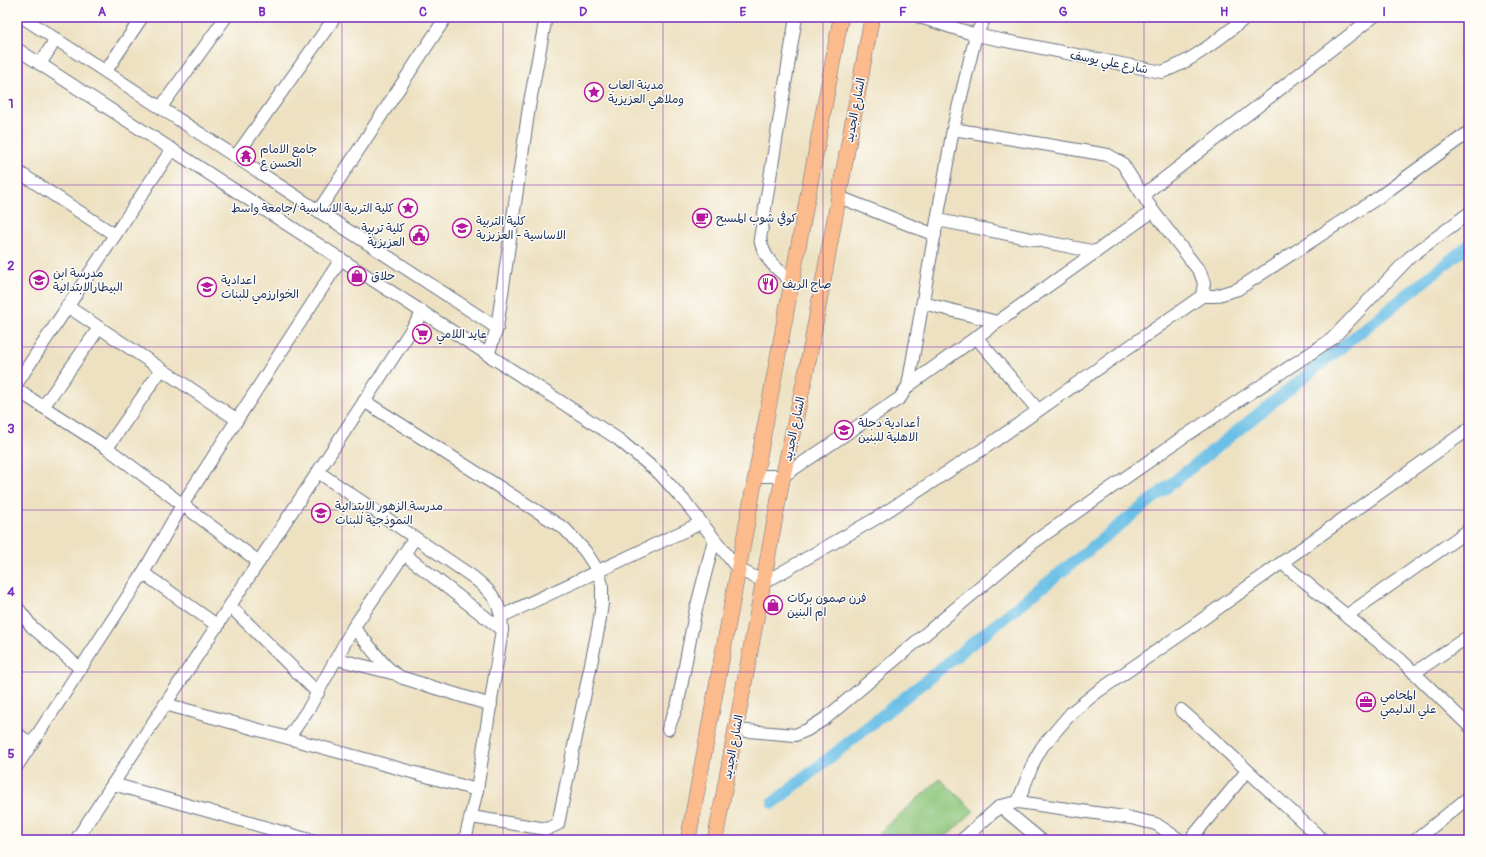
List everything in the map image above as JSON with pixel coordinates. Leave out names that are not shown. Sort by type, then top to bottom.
[{"type":"main road","points":[[688,840],[841,17]]},
{"type":"main road","name":"الشارع الجديد","points":[[715,840],[765,582],[783,476],[807,368],[872,17]]},
{"type":"street","points":[[22,17],[319,210],[497,328]]},
{"type":"street","points":[[106,71],[142,17]]},
{"type":"street","points":[[161,107],[226,17]]},
{"type":"street","points":[[236,156],[335,17]]},
{"type":"street","points":[[319,210],[446,17]]},
{"type":"street","points":[[488,355],[497,328],[529,107],[546,17]]},
{"type":"street","points":[[792,282],[770,262],[763,251],[760,239],[796,17]]},
{"type":"street","name":"شارع علي يوسف","points":[[920,17],[976,35],[1162,72],[1178,67],[1193,58],[1247,17]]},
{"type":"street","points":[[908,386],[953,129],[976,35],[985,17]]},
{"type":"street","points":[[1143,195],[1373,17]]},
{"type":"street","points":[[40,64],[56,39]]},
{"type":"street","points":[[17,48],[618,439],[644,459],[660,474],[738,570],[765,582],[875,520],[1038,410],[1202,296],[1215,296],[1238,289],[1379,197],[1469,132]]},
{"type":"street","points":[[953,129],[1108,155],[1122,163],[1153,211],[1200,272],[1204,282],[1202,296]]},
{"type":"street","points":[[17,383],[172,149]]},
{"type":"street","points":[[17,171],[115,235]]},
{"type":"street","points":[[839,197],[935,235]]},
{"type":"street","points":[[755,476],[783,476],[900,398],[908,386],[1153,211]]},
{"type":"street","points":[[736,730],[795,735],[808,730],[826,718],[1034,542],[1179,440],[1332,339],[1410,257],[1469,213]]},
{"type":"street","points":[[938,220],[1096,252]]},
{"type":"street","points":[[17,766],[143,573],[182,505],[236,419],[341,259]]},
{"type":"street","points":[[923,302],[997,322]]},
{"type":"street","points":[[67,306],[236,419]]},
{"type":"street","points":[[76,840],[423,312]]},
{"type":"street","points":[[43,408],[99,328]]},
{"type":"street","points":[[976,337],[1038,410]]},
{"type":"street","points":[[107,448],[161,370]]},
{"type":"street","points":[[17,390],[107,448],[259,562]]},
{"type":"street","points":[[364,402],[564,529],[585,551],[598,571],[602,585],[599,625],[558,824],[547,829],[471,817]]},
{"type":"street","points":[[1018,802],[1037,756],[1051,736],[1072,712],[1097,692],[1282,563],[1469,428]]},
{"type":"street","points":[[318,472],[487,589],[495,598],[502,616],[502,630],[477,790],[465,840]]},
{"type":"street","points":[[502,616],[701,523]]},
{"type":"street","points":[[1346,616],[1469,530]]},
{"type":"street","points":[[290,737],[318,693],[353,628],[415,538]]},
{"type":"street","points":[[668,729],[678,703],[695,613],[714,540]]},
{"type":"street","points":[[404,554],[502,630]]},
{"type":"street","points":[[1282,563],[1414,673],[1469,726]]},
{"type":"street","points":[[143,573],[218,626]]},
{"type":"street","points":[[230,606],[318,693]]},
{"type":"street","points":[[17,607],[32,627],[81,669]]},
{"type":"street","points":[[353,628],[364,638],[392,673]]},
{"type":"street","points":[[1414,673],[1469,636]]},
{"type":"street","points":[[337,659],[392,673],[402,678],[491,705]]},
{"type":"street","points":[[165,704],[290,737],[477,790]]},
{"type":"street","points":[[1181,710],[1232,754],[1247,771],[1323,840]]},
{"type":"street","points":[[17,733],[30,745]]},
{"type":"street","points":[[1190,840],[1247,771]]},
{"type":"street","points":[[113,784],[310,840]]},
{"type":"street","points":[[1416,840],[1469,797]]},
{"type":"street","points":[[962,840],[1000,806],[1018,802],[1131,818],[1156,824],[1180,840]]},
{"type":"street","points":[[1000,806],[1041,840]]},
{"type":"green space","points":[[940,779],[974,811],[942,840],[881,840],[876,835]]},
{"type":"waterway","points":[[773,803],[1469,245]]},
{"type":"place","name":"مدينة العاب وملاهي العزيزية","points":[[594,92]]},
{"type":"place","name":"جامع الامام الحسن ع","points":[[246,156]]},
{"type":"place","name":"كلية التربية الاساسية /جامعة واسط","points":[[408,208]]},
{"type":"place","name":"كوفي شوب المسبح","points":[[702,218]]},
{"type":"place","name":"كلية التربية الاساسية - العزيزية","points":[[462,228]]},
{"type":"place","name":"كلية تربية العزيزية","points":[[419,235]]},
{"type":"place","name":"حلاق","points":[[357,276]]},
{"type":"place","name":"مدرسة ابن البيطارالابتدائية","points":[[39,280]]},
{"type":"place","name":"صاج الريف","points":[[768,284]]},
{"type":"place","name":"اعدادية الخوارزمي للبنات","points":[[207,287]]},
{"type":"place","name":"عايد اللامي","points":[[422,334]]},
{"type":"place","name":"أعدادية دجلة الاهلية للبنين","points":[[844,430]]},
{"type":"place","name":"مدرسة الزهور الابتدائية النموذجية للبنات","points":[[321,513]]},
{"type":"place","name":"فرن صمون بركات ام البنين","points":[[773,605]]},
{"type":"place","name":"المحامي علي الدليمي","points":[[1366,702]]}]
